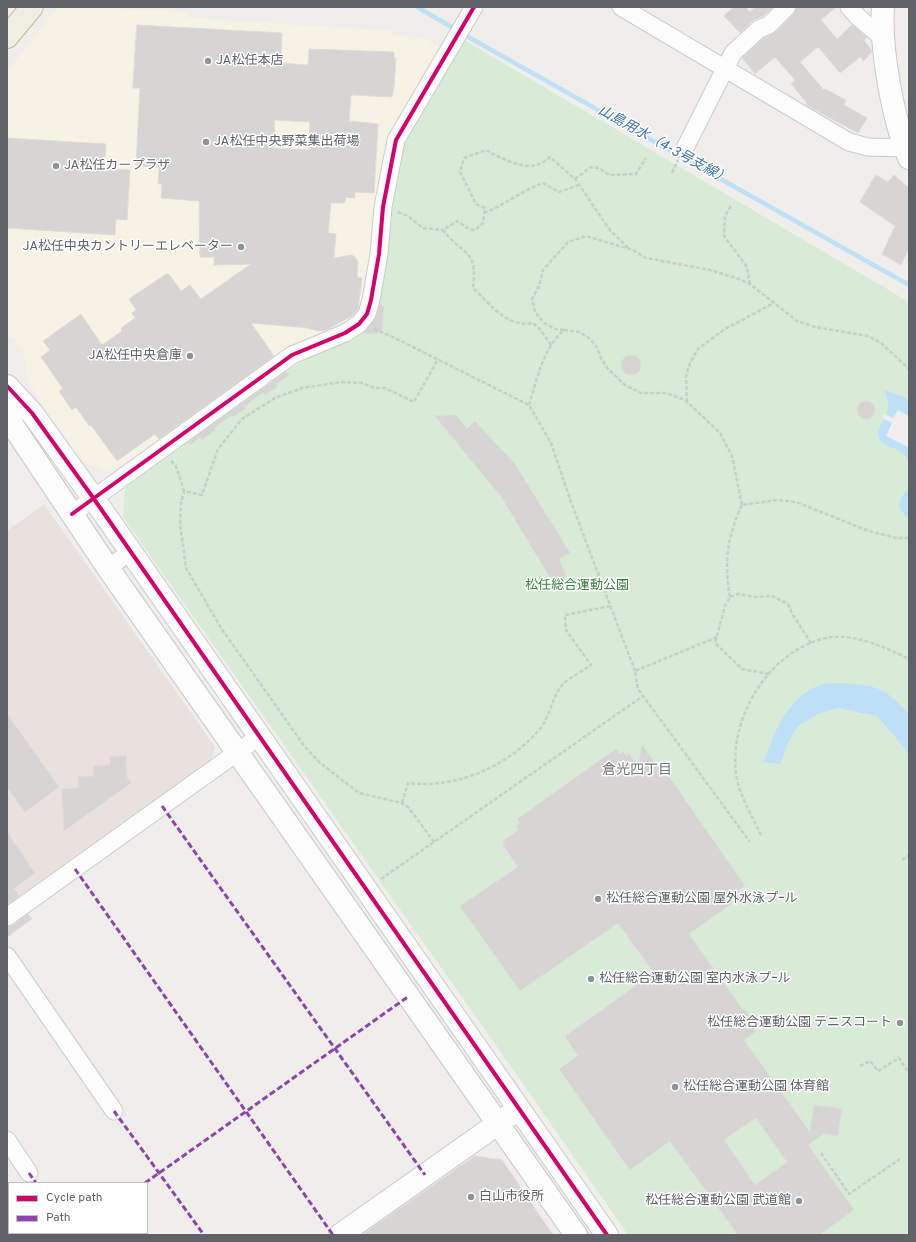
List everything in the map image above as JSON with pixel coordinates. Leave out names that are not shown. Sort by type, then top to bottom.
[{"type":"highway","points":[[7,37],[32,7]]},
{"type":"street","points":[[72,514],[292,356],[345,333],[359,324],[367,314],[372,300],[383,207],[396,140],[474,7]]},
{"type":"street","points":[[621,7],[725,70],[849,142],[868,147],[907,153],[890,88],[884,39],[883,7]]},
{"type":"street","points":[[686,148],[733,53],[759,29],[769,25],[787,7]]},
{"type":"street","points":[[849,7],[859,18],[884,39]]},
{"type":"street","points":[[7,386],[32,413],[94,499],[607,1235]]},
{"type":"street","points":[[7,409],[13,426],[108,568],[576,1235]]},
{"type":"street","points":[[47,478],[68,464]]},
{"type":"street","points":[[108,568],[130,552]]},
{"type":"street","points":[[7,916],[260,736]]},
{"type":"street","points":[[7,956],[114,1111]]},
{"type":"street","points":[[340,1235],[519,1109]]},
{"type":"street","points":[[7,1140],[29,1173]]},
{"type":"path","points":[[383,207],[408,216],[423,228],[443,230],[457,221],[470,229],[475,230],[482,223],[485,208],[476,204],[460,172],[464,158],[486,150],[503,160],[526,165],[539,165],[550,157],[569,172],[576,180],[609,229],[629,249]]},
{"type":"path","points":[[576,180],[591,167],[600,168],[609,175],[636,174],[646,158]]},
{"type":"path","points":[[672,173],[676,163]]},
{"type":"path","points":[[484,212],[510,201],[532,187],[544,183],[559,192],[579,185]]},
{"type":"path","points":[[731,206],[725,216],[724,236],[747,267],[750,284]]},
{"type":"path","points":[[443,230],[454,243],[470,256],[474,268],[473,288],[502,316],[518,324],[533,323],[540,329],[551,345]]},
{"type":"path","points":[[769,674],[742,669],[715,643],[725,606],[730,597],[726,571],[729,543],[733,524],[742,505],[732,456],[720,432],[687,402],[666,393],[641,393],[625,384],[608,369],[596,346],[589,338],[579,332],[555,329],[544,323],[535,312],[532,299],[539,286],[543,270],[568,242],[578,237],[586,236],[629,249],[646,258],[710,270],[750,284],[797,321],[815,327],[868,336],[881,344],[909,369]]},
{"type":"path","points":[[687,402],[686,376],[690,362],[698,349],[725,329],[774,303]]},
{"type":"path","points":[[359,324],[391,336],[529,405],[551,443],[571,502],[635,671],[638,689],[750,842]]},
{"type":"path","points":[[529,405],[542,366],[551,345],[555,337],[564,330]]},
{"type":"path","points":[[184,491],[202,495],[218,449],[242,419],[275,398],[302,388],[341,382],[362,383],[375,388],[385,388],[414,402],[438,360]]},
{"type":"path","points":[[158,451],[176,466],[184,491],[180,524],[186,568],[221,628],[287,722],[319,762],[359,793],[402,803],[409,808],[434,842]]},
{"type":"path","points":[[742,505],[777,500],[796,502],[869,531],[897,538],[909,538]]},
{"type":"path","points":[[730,597],[738,594],[755,597],[772,596],[788,604],[792,615],[811,643]]},
{"type":"path","points":[[402,803],[408,783],[423,785],[473,776],[503,760],[540,730],[563,684],[591,665],[566,630],[566,615],[611,606]]},
{"type":"path","points":[[635,671],[717,637]]},
{"type":"path","points":[[761,835],[752,819],[738,784],[736,747],[738,729],[756,693],[769,674],[788,655],[823,638],[856,640],[889,649],[909,659]]},
{"type":"path","points":[[366,889],[643,696]]},
{"type":"path","points":[[902,860],[909,855]]},
{"type":"path","points":[[860,1066],[870,1061],[878,1071],[898,1058],[909,1073]]},
{"type":"path","points":[[820,1153],[849,1194],[900,1159]]},
{"type":"shaded area","points":[[58,7],[94,7],[188,12],[188,18],[392,31],[392,35],[423,38],[442,48],[366,295],[349,319],[287,349],[111,472],[83,463],[27,380],[24,352],[15,339],[7,336],[7,72]]},
{"type":"shaded area","points":[[44,504],[215,747],[210,762],[7,905],[7,531]]},
{"type":"green space","name":"松任総合運動公園","points":[[464,40],[909,302],[909,1235],[628,1235],[123,517],[125,487],[294,366],[366,328],[380,299],[397,160],[403,139]]},
{"type":"water","points":[[884,390],[905,397],[909,402],[909,463],[902,453],[885,445],[879,438],[879,430],[888,408],[888,401]]},
{"type":"water","points":[[909,487],[909,521],[899,507],[901,498]]},
{"type":"water","points":[[827,683],[870,686],[885,692],[909,714],[909,763],[907,751],[877,716],[839,708],[820,713],[798,726],[789,741],[780,764],[764,762],[772,739],[784,717],[799,698],[820,685]]},
{"type":"pier","points":[[898,410],[909,416],[908,447],[886,436],[892,423],[882,418],[884,414],[893,418]]},
{"type":"building","points":[[734,7],[745,7],[750,12],[755,7],[773,7],[763,16],[752,21],[740,33],[724,16]]},
{"type":"building","points":[[797,7],[836,7],[821,20],[837,39],[852,25],[867,37],[864,40],[872,51],[864,61],[860,57],[840,73],[818,47],[800,62],[824,90],[825,89],[846,100],[844,105],[867,118],[858,133],[806,105],[807,103],[791,84],[795,80],[775,57],[755,74],[742,58],[764,38],[776,32],[794,14]]},
{"type":"building","points":[[137,25],[282,33],[281,63],[308,65],[309,49],[394,52],[394,58],[396,58],[392,97],[351,95],[349,121],[378,124],[374,193],[355,192],[355,198],[346,197],[345,202],[343,203],[331,203],[328,233],[336,234],[334,258],[352,255],[358,262],[357,277],[362,278],[358,309],[352,316],[326,330],[317,331],[308,328],[251,323],[274,356],[159,439],[155,434],[117,461],[91,425],[89,426],[76,407],[72,410],[59,391],[63,389],[41,357],[50,350],[43,341],[81,314],[102,345],[122,331],[121,328],[135,318],[132,313],[136,310],[129,299],[166,274],[169,274],[181,291],[190,285],[201,299],[251,264],[214,265],[214,257],[200,257],[199,201],[161,198],[162,184],[158,184],[159,167],[136,166],[140,88],[133,88]],"holes":[[[275,120],[310,122],[309,150],[274,148]]]},
{"type":"building","points":[[7,138],[106,144],[104,169],[130,170],[127,220],[116,219],[115,235],[7,228]]},
{"type":"building","points":[[876,175],[888,182],[894,175],[909,188],[909,248],[901,265],[882,254],[895,226],[860,202]]},
{"type":"building","points":[[380,304],[384,307],[382,330],[377,334],[363,333],[375,320]]},
{"type":"building","points":[[627,355],[635,355],[641,361],[641,369],[635,375],[627,375],[621,369],[621,361]]},
{"type":"building","points":[[287,371],[289,375],[276,384],[277,387],[265,395],[263,392],[244,406],[246,408],[233,417],[232,415],[214,428],[215,430],[202,440],[200,437],[190,445],[188,442]]},
{"type":"building","points":[[866,401],[872,404],[875,410],[872,416],[866,419],[860,416],[857,410],[860,404]]},
{"type":"building","points":[[456,415],[467,429],[475,421],[515,464],[570,553],[559,559],[566,575],[560,594],[502,498],[435,416]]},
{"type":"building","points":[[7,714],[59,787],[25,812],[7,787]]},
{"type":"building","points":[[642,745],[658,767],[661,765],[745,886],[738,890],[742,896],[689,934],[742,1009],[746,1011],[756,1025],[755,1032],[744,1040],[810,1132],[814,1105],[842,1109],[838,1136],[824,1134],[808,1145],[854,1210],[819,1235],[738,1235],[670,1141],[630,1170],[559,1069],[578,1056],[565,1036],[654,973],[618,923],[520,991],[460,906],[518,867],[503,845],[504,840],[519,830],[516,826],[520,823],[517,819],[616,749],[620,754],[623,752],[626,756],[629,754],[638,766]],"holes":[[[756,1118],[787,1162],[755,1185],[724,1140]]]},
{"type":"building","points":[[126,756],[127,777],[131,783],[64,831],[62,789],[79,788],[78,777],[94,776],[93,766],[110,765],[110,757]]},
{"type":"building","points":[[7,832],[35,873],[14,888],[19,896],[7,905]]},
{"type":"building","points":[[28,914],[32,919],[7,937],[7,927],[13,925]]},
{"type":"building","name":"白山市役所","points":[[475,1156],[502,1160],[553,1235],[362,1235]]},
{"type":"waterway","name":"山島用水（4-3号支線）","points":[[417,7],[457,30]]},
{"type":"waterway","name":"山島用水（4-3号支線）","points":[[463,34],[909,285]]},
{"type":"waterway","points":[[583,1228],[588,1235]]},
{"type":"marked path","points":[[162,806],[425,1175]]},
{"type":"marked path","points":[[75,869],[333,1235]]},
{"type":"marked path","points":[[146,1182],[409,996]]},
{"type":"marked path","points":[[114,1111],[204,1235]]},
{"type":"marked path","points":[[29,1173],[35,1182]]},
{"type":"cycle path","points":[[72,514],[292,355],[345,333],[359,324],[367,314],[379,254],[383,207],[396,140],[474,7]]},
{"type":"cycle path","points":[[7,386],[32,413],[94,499],[607,1235]]},
{"type":"place","name":"JA松任本店","points":[[208,61]]},
{"type":"place","name":"JA松任中央野菜集出荷場","points":[[206,142]]},
{"type":"place","name":"JA松任カープラザ","points":[[56,166]]},
{"type":"place","name":"JA松任中央カントリーエレベーター","points":[[241,247]]},
{"type":"place","name":"JA松任中央倉庫","points":[[190,356]]},
{"type":"place","name":"松任総合運動公園 屋外水泳プｰル","points":[[598,899]]},
{"type":"place","name":"松任総合運動公園 室内水泳プｰル","points":[[591,979]]},
{"type":"place","name":"松任総合運動公園 テニスコート","points":[[900,1023]]},
{"type":"place","name":"松任総合運動公園 体育館","points":[[675,1087]]},
{"type":"place","name":"白山市役所","points":[[471,1197]]},
{"type":"place","name":"松任総合運動公園 武道館","points":[[799,1201]]},
{"type":"district","name":"倉光四丁目","points":[[637,771]]}]
